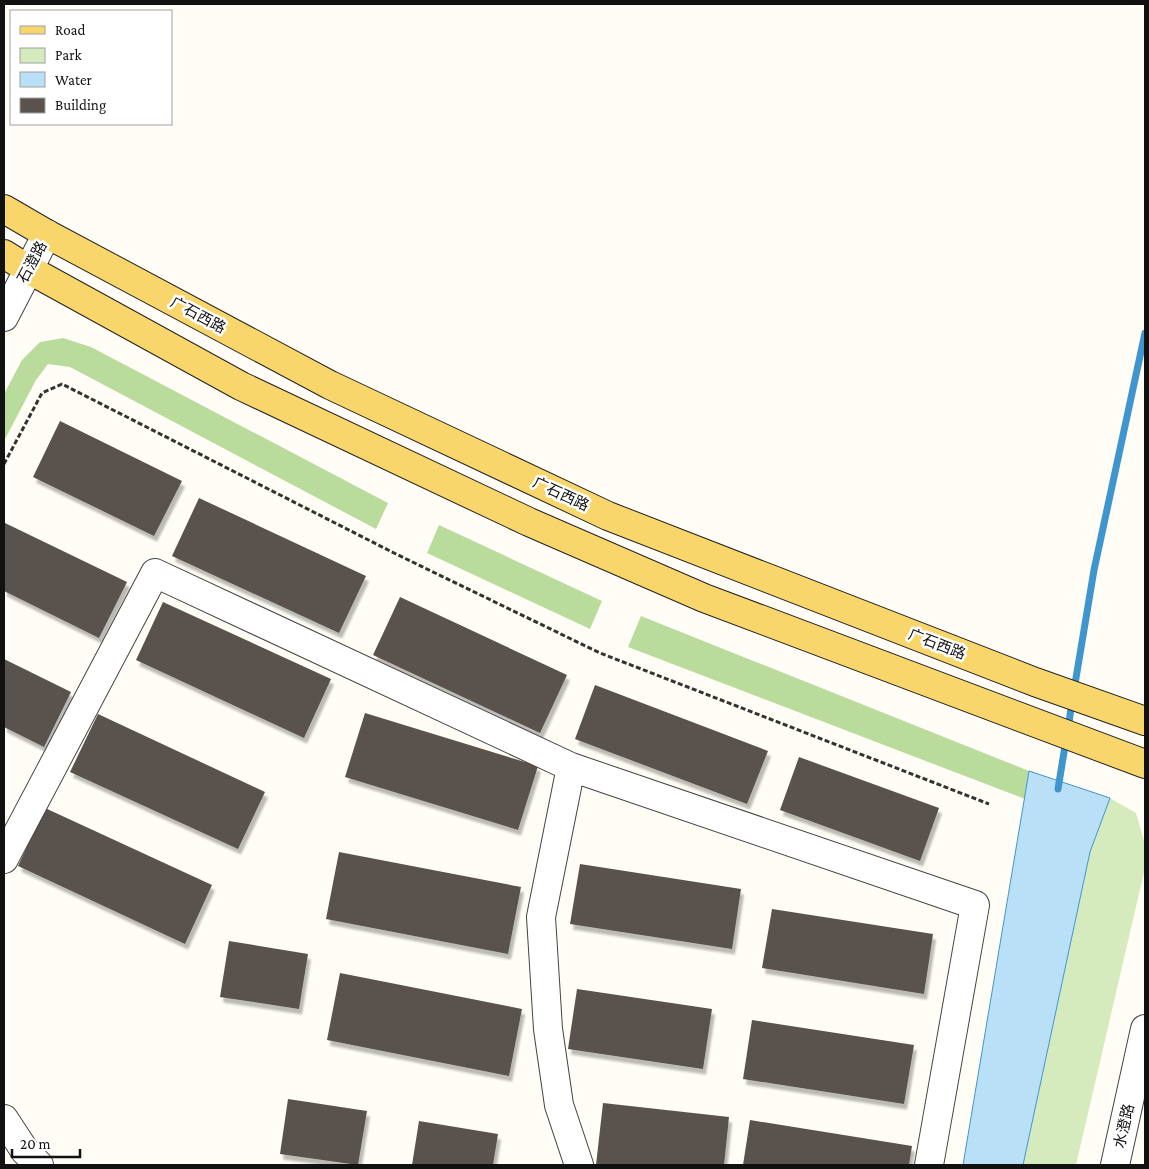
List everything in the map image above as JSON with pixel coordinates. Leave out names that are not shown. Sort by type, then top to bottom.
[{"type":"main road","name":"广石西路","points":[[4,209],[330,386],[608,516],[1035,682],[1136,718]]},
{"type":"main road","points":[[4,254],[241,386],[530,522],[704,598],[1145,764]]},
{"type":"street","name":"石澄路","points":[[4,317],[47,234]]},
{"type":"street","points":[[4,859],[155,573],[571,767],[975,905],[929,1165]]},
{"type":"street","points":[[571,767],[541,917],[548,1029],[553,1067],[559,1105],[580,1165]]},
{"type":"street","name":"水澄路","points":[[1115,1165],[1145,1029]]},
{"type":"street","points":[[4,1119],[24,1151],[38,1165]]},
{"type":"path","points":[[4,464],[42,393],[62,384],[396,554],[600,653],[989,804]]},
{"type":"green space","points":[[63,338],[91,347],[388,503],[376,529],[70,367],[48,364],[36,380],[4,441],[4,394],[22,360],[40,342]]},
{"type":"green space","points":[[439,525],[602,601],[590,629],[427,553]]},
{"type":"green space","points":[[641,616],[1029,771],[1025,799],[628,647]]},
{"type":"green space","points":[[1110,798],[1136,813],[1145,844],[1145,868],[1076,1165],[1023,1165],[1090,852]]},
{"type":"water","points":[[1029,771],[1110,798],[1090,852],[1023,1165],[963,1165]]},
{"type":"building","points":[[60,421],[182,481],[154,536],[33,477]]},
{"type":"building","points":[[199,498],[366,576],[339,633],[172,556]]},
{"type":"building","points":[[5,523],[127,582],[99,638],[4,591]]},
{"type":"building","points":[[400,597],[567,675],[540,733],[373,655]]},
{"type":"building","points":[[163,602],[331,679],[304,738],[136,660]]},
{"type":"building","points":[[4,659],[71,692],[44,747],[4,727]]},
{"type":"building","points":[[595,685],[768,751],[747,804],[575,739]]},
{"type":"building","points":[[365,713],[538,766],[518,830],[345,777]]},
{"type":"building","points":[[98,714],[265,792],[238,849],[70,772]]},
{"type":"building","points":[[799,757],[939,808],[920,861],[780,810]]},
{"type":"building","points":[[45,808],[212,885],[185,944],[18,866]]},
{"type":"building","points":[[339,852],[521,887],[508,954],[326,919]]},
{"type":"building","points":[[580,864],[741,889],[732,949],[570,924]]},
{"type":"building","points":[[772,909],[933,934],[924,994],[762,968]]},
{"type":"building","points":[[229,941],[308,954],[299,1009],[220,997]]},
{"type":"building","points":[[340,973],[522,1009],[509,1076],[327,1040]]},
{"type":"building","points":[[577,989],[712,1009],[703,1069],[568,1049]]},
{"type":"building","points":[[752,1020],[914,1045],[904,1104],[743,1079]]},
{"type":"building","points":[[288,1099],[367,1111],[358,1165],[280,1154]]},
{"type":"building","points":[[603,1103],[729,1117],[724,1165],[596,1165]]},
{"type":"building","points":[[750,1120],[912,1146],[909,1165],[743,1165]]},
{"type":"building","points":[[419,1121],[498,1134],[493,1165],[412,1165]]},
{"type":"waterway","points":[[1074,690],[1094,570],[1145,333]]},
{"type":"waterway","points":[[1068,730],[1072,701]]},
{"type":"waterway","points":[[1058,789],[1066,740]]}]
